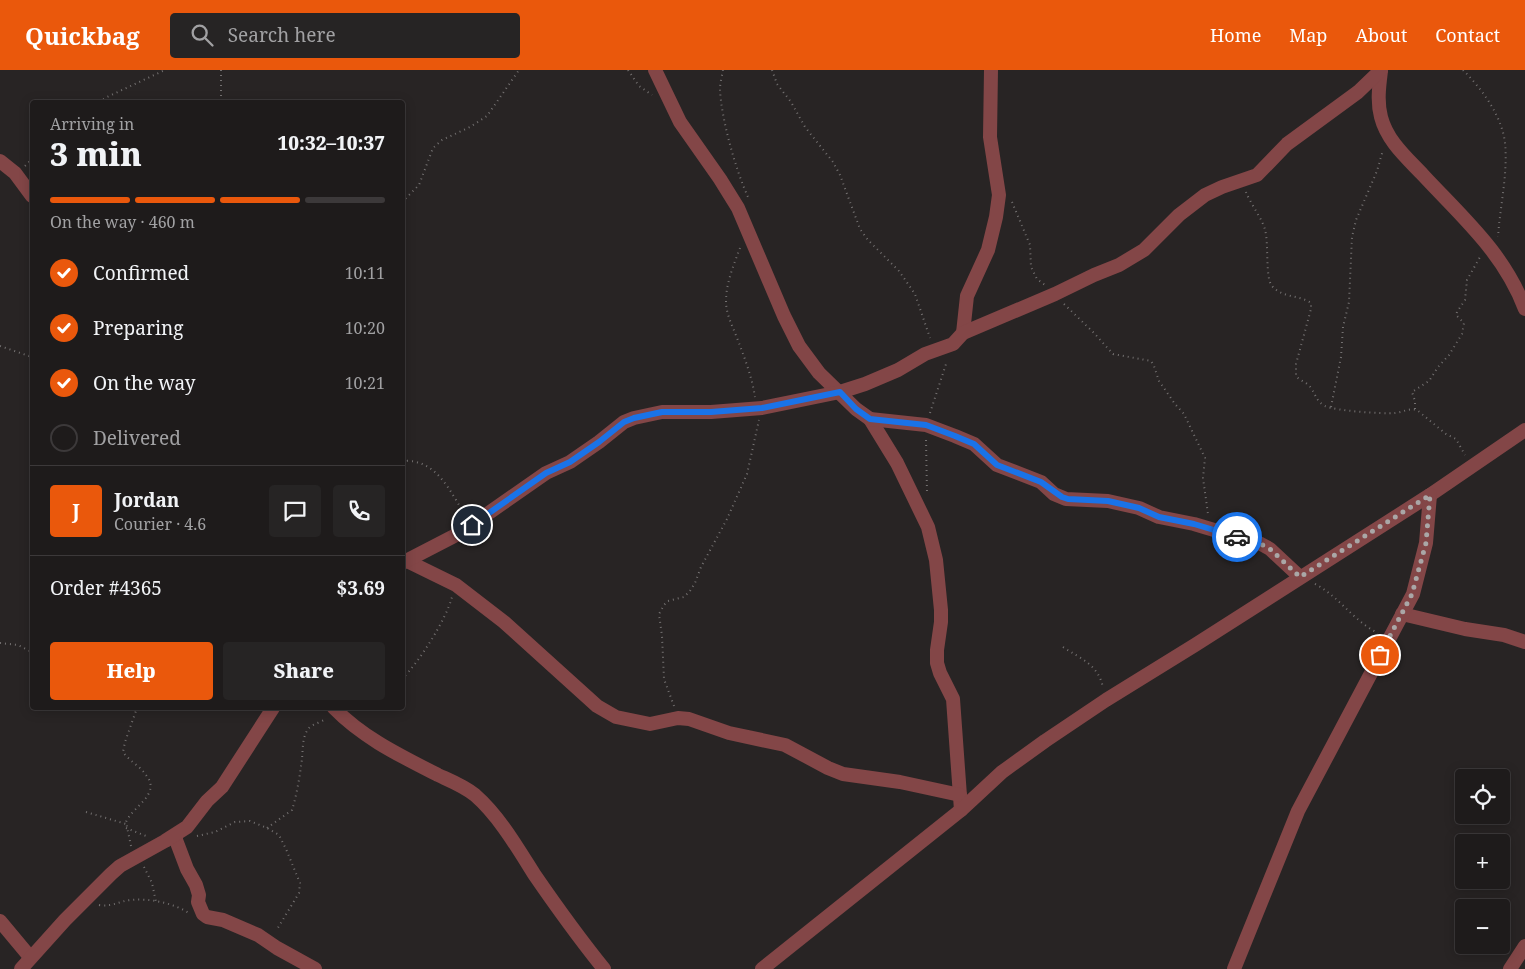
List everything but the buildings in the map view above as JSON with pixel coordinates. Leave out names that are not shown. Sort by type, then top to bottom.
[{"type":"street","points":[[655,70],[680,122],[738,208],[784,316],[799,346],[820,373],[856,409],[870,419],[911,489],[928,527],[936,560],[942,618],[936,650],[937,663],[953,699],[961,810]]},
{"type":"street","points":[[963,333],[967,296],[988,250],[999,196],[990,137],[991,70]]},
{"type":"street","points":[[1381,71],[1378,102],[1381,118],[1391,140],[1487,242],[1510,277],[1525,309]]},
{"type":"street","points":[[405,562],[460,533],[546,473],[582,454],[629,420],[646,414],[662,412],[711,412],[760,408],[840,392],[898,370],[925,354],[952,344],[963,333],[1055,294],[1094,275],[1119,266],[1144,250],[1193,203],[1222,186],[1257,175],[1287,144],[1358,92],[1381,71]]},
{"type":"street","points":[[0,161],[15,174],[30,193]]},
{"type":"street","points":[[870,419],[926,425],[974,444],[997,465],[1041,482],[1062,497],[1068,499],[1108,501],[1139,508],[1159,517],[1194,524],[1261,544],[1270,549],[1300,577]]},
{"type":"street","points":[[762,969],[961,810],[1002,772],[1106,700],[1430,495],[1525,430]]},
{"type":"street","points":[[1234,969],[1298,811],[1412,594],[1426,543],[1430,495]]},
{"type":"street","points":[[405,562],[456,586],[504,622],[597,706],[616,716],[650,724],[678,718],[688,718],[728,733],[785,745],[843,774],[900,782],[960,795]]},
{"type":"street","points":[[1402,614],[1465,629],[1504,635],[1525,642]]},
{"type":"street","points":[[21,969],[30,957],[120,866],[173,839],[187,827],[207,801],[222,787],[272,710]]},
{"type":"street","points":[[336,710],[363,734],[459,784],[486,805],[558,909],[604,969]]},
{"type":"street","points":[[173,839],[196,885],[200,908],[207,917],[239,926],[315,969]]},
{"type":"street","points":[[0,920],[30,957]]},
{"type":"street","points":[[1510,969],[1525,946]]},
{"type":"path","points":[[102,100],[165,70]]},
{"type":"path","points":[[220,70],[221,100]]},
{"type":"path","points":[[405,199],[419,185],[433,148],[442,140],[470,127],[487,116],[519,70]]},
{"type":"path","points":[[628,70],[639,86],[654,96],[671,102]]},
{"type":"path","points":[[724,70],[720,88],[724,118],[742,184],[748,198]]},
{"type":"path","points":[[772,70],[778,84],[805,127],[833,162],[840,175],[860,229],[868,240],[899,271],[915,294],[934,351]]},
{"type":"path","points":[[1463,70],[1481,91],[1497,117],[1504,134],[1506,158],[1499,222],[1498,257]]},
{"type":"path","points":[[1331,407],[1342,351],[1343,327],[1349,302],[1352,237],[1356,220],[1377,171],[1386,130]]},
{"type":"path","points":[[1241,180],[1249,200],[1265,228],[1269,257],[1268,280],[1278,291],[1311,303],[1296,364],[1296,376],[1311,388],[1316,400],[1325,406],[1388,413],[1415,409],[1424,414],[1446,434],[1456,439],[1472,467]]},
{"type":"path","points":[[999,196],[1012,201],[1015,207],[1030,245],[1030,259],[1037,279],[1055,294],[1113,354],[1151,361],[1159,381],[1174,404],[1184,414],[1205,458],[1203,478],[1209,529]]},
{"type":"path","points":[[678,718],[664,679],[659,614],[668,602],[684,597],[690,591],[700,568],[727,519],[747,474],[760,408],[756,404],[753,384],[737,338],[730,324],[726,300],[733,268],[748,230]]},
{"type":"path","points":[[1415,409],[1412,392],[1429,381],[1438,367],[1449,356],[1462,334],[1464,323],[1456,315],[1456,312],[1465,300],[1467,280],[1487,242]]},
{"type":"path","points":[[927,500],[926,425],[952,344]]},
{"type":"path","points":[[0,346],[30,356]]},
{"type":"path","points":[[405,460],[424,465],[436,471],[472,525]]},
{"type":"path","points":[[405,465],[408,460]]},
{"type":"path","points":[[1300,577],[1327,590],[1357,620],[1368,628],[1390,638]]},
{"type":"path","points":[[405,676],[416,663],[449,608],[456,586]]},
{"type":"path","points":[[0,643],[18,644],[30,651]]},
{"type":"path","points":[[1063,647],[1096,669],[1102,678],[1106,700]]},
{"type":"path","points":[[136,710],[124,742],[123,752],[146,775],[150,781],[150,790],[142,804],[133,810],[126,826],[154,889],[156,902]]},
{"type":"path","points":[[267,828],[292,810],[302,761],[304,740],[310,726],[320,723],[336,710]]},
{"type":"path","points":[[86,812],[158,840],[215,832],[235,822],[250,821],[279,835],[300,883],[299,894],[270,942]]},
{"type":"path","points":[[81,904],[115,905],[132,899],[172,905],[196,917],[207,917]]},
{"type":"way so far","points":[[1237,537],[1261,544],[1270,549],[1300,577],[1430,495],[1426,543],[1412,594],[1380,655]]},
{"type":"route","points":[[472,525],[520,490],[546,473],[570,462],[624,422],[634,418],[662,412],[711,412],[762,408],[840,392],[856,409],[870,419],[926,425],[955,436],[977,446],[997,465],[1041,482],[1054,494],[1062,497],[1108,501],[1139,508],[1159,517],[1194,524],[1237,537]]}]
